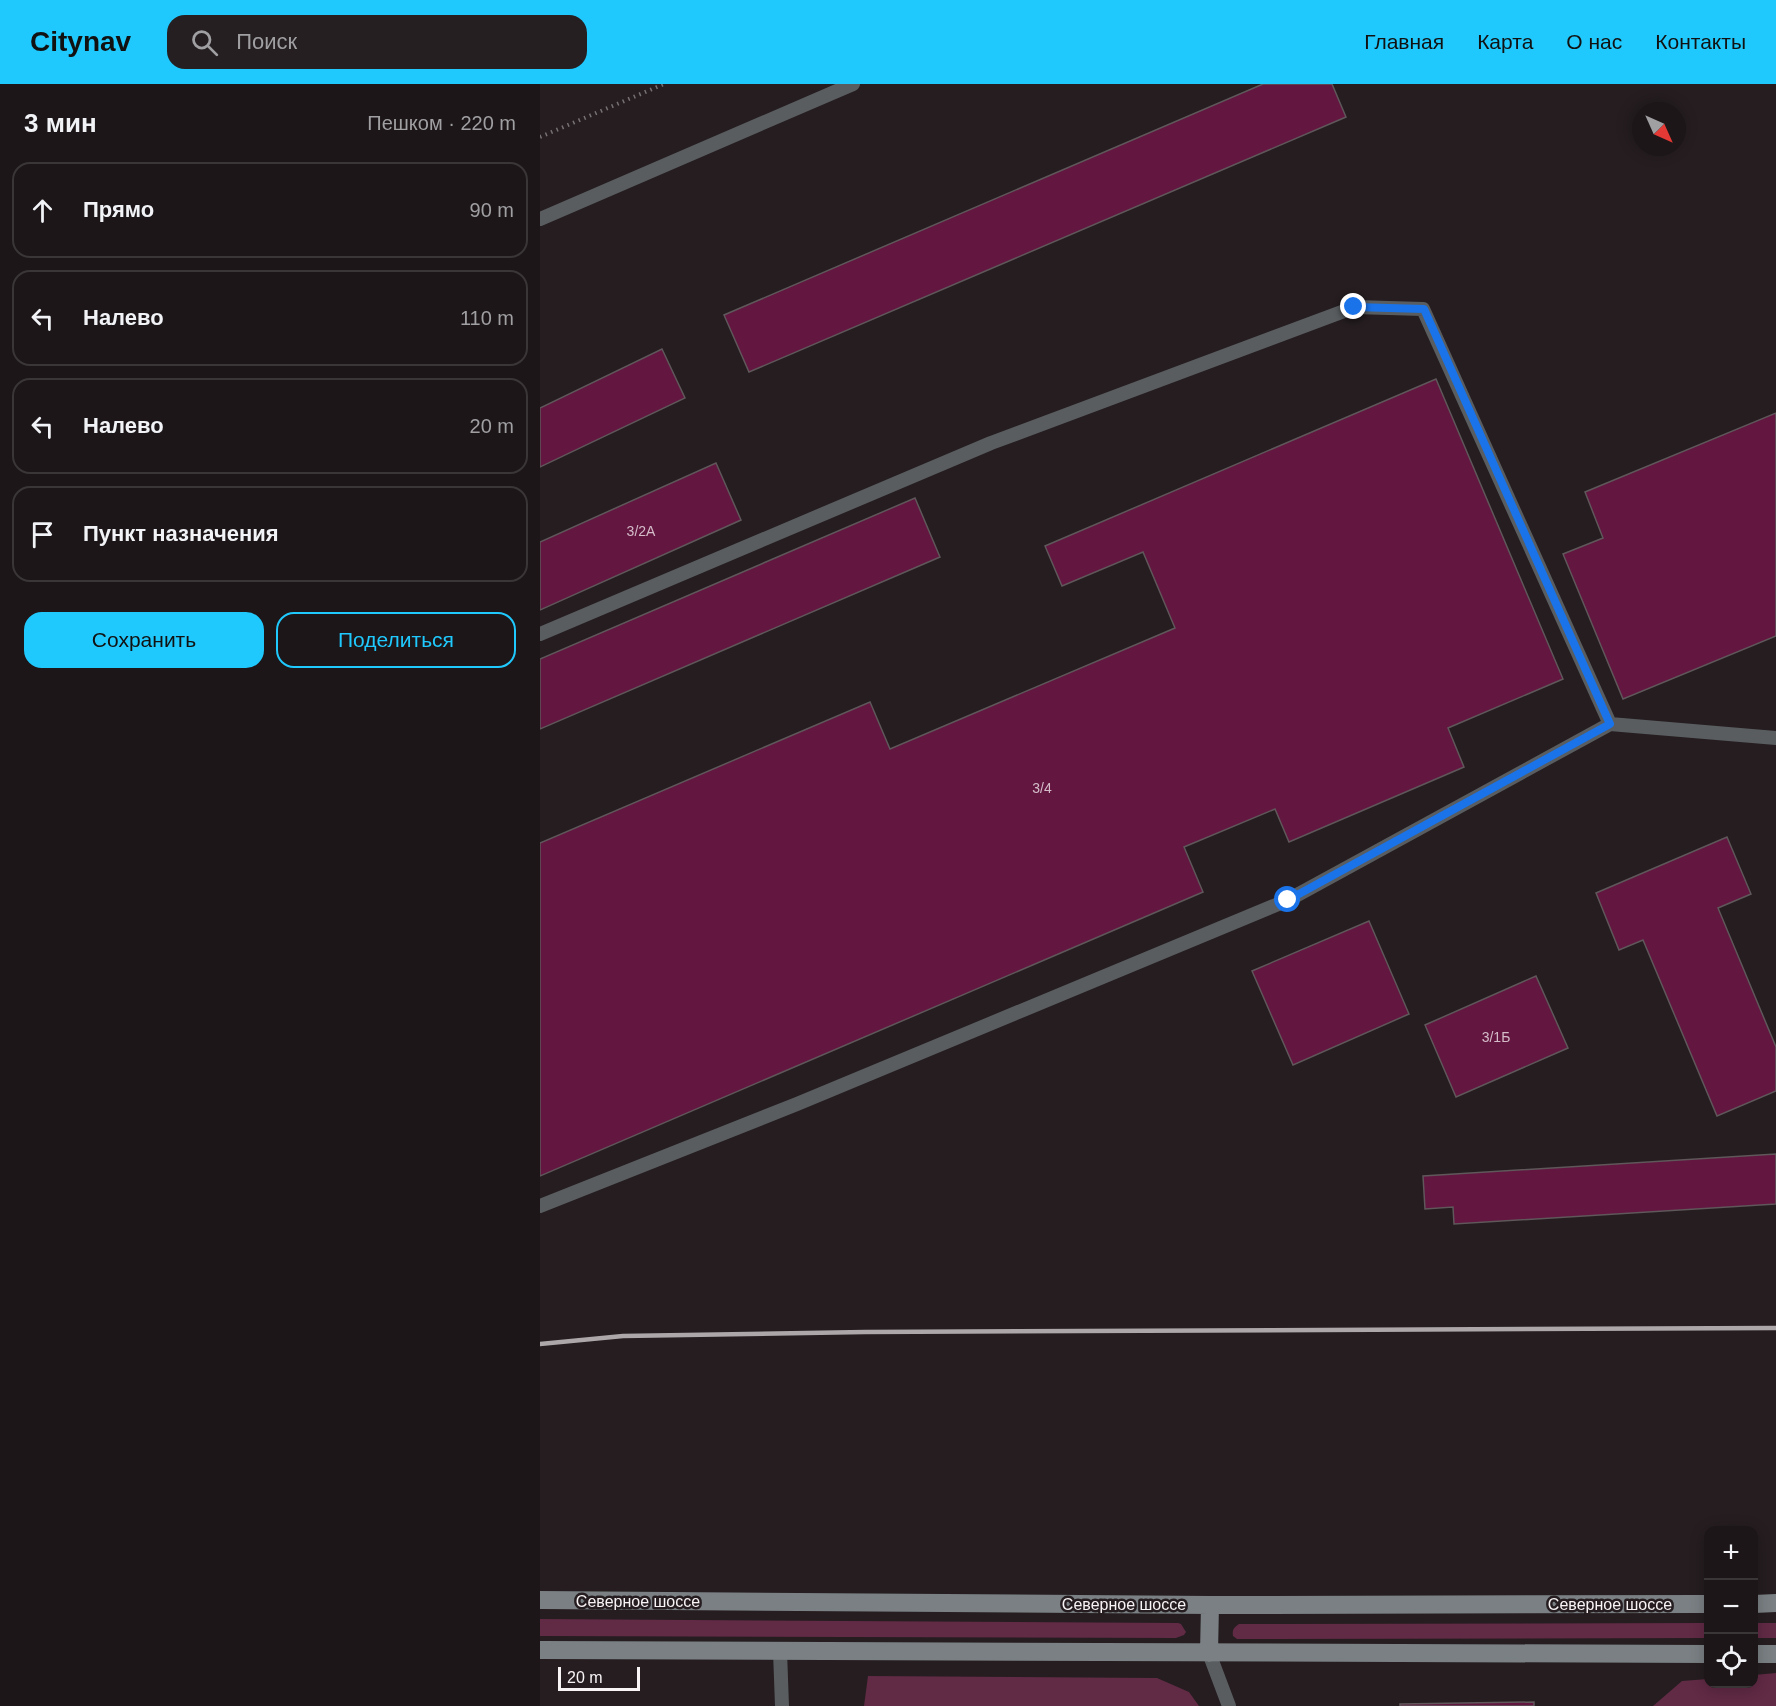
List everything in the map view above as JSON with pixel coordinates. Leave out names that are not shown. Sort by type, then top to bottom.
[{"type":"main road","name":"Северное шоссе","points":[[540,1600],[1210,1605],[1704,1604]]},
{"type":"main road","points":[[1758,1604],[1776,1604]]},
{"type":"main road","points":[[1209,1653],[1210,1605]]},
{"type":"main road","points":[[540,1650],[1704,1654]]},
{"type":"main road","points":[[1758,1654],[1776,1654]]},
{"type":"lane","points":[[540,219],[853,84]]},
{"type":"lane","points":[[540,634],[991,443],[1354,307],[1424,309],[1610,724]]},
{"type":"lane","points":[[540,1206],[797,1104],[1288,900],[1610,724],[1776,738]]},
{"type":"lane","points":[[780,1651],[782,1706]]},
{"type":"lane","points":[[1209,1653],[1229,1706]]},
{"type":"path","points":[[540,137],[664,84]]},
{"type":"shaded area","points":[[540,1619],[1178,1623],[1186,1632],[1176,1638],[540,1636]]},
{"type":"shaded area","points":[[1704,1623],[1704,1638],[1237,1639],[1233,1634],[1239,1624]]},
{"type":"shaded area","points":[[1758,1623],[1776,1623],[1776,1638],[1758,1638]]},
{"type":"shaded area","points":[[1776,1673],[1776,1706],[1653,1706],[1682,1681],[1704,1679],[1704,1688],[1758,1688],[1758,1675]]},
{"type":"shaded area","points":[[868,1676],[1157,1678],[1189,1692],[1199,1706],[864,1706]]},
{"type":"building","points":[[1263,84],[1332,84],[1346,117],[749,372],[724,315]]},
{"type":"building","points":[[662,349],[685,398],[540,467],[540,408]]},
{"type":"building","points":[[1436,379],[1563,679],[1448,728],[1464,767],[1289,842],[1275,809],[1184,847],[1203,892],[540,1176],[540,843],[870,702],[890,749],[1175,628],[1143,552],[1062,586],[1045,546]]},
{"type":"building","points":[[1776,413],[1776,636],[1623,699],[1563,554],[1603,538],[1585,492]]},
{"type":"building","points":[[716,463],[741,520],[540,610],[540,542]]},
{"type":"building","points":[[915,498],[940,557],[540,729],[540,659]]},
{"type":"building","points":[[1727,837],[1751,894],[1718,908],[1776,1047],[1776,1091],[1717,1116],[1643,940],[1619,950],[1596,893]]},
{"type":"building","points":[[1369,921],[1409,1014],[1293,1065],[1252,971]]},
{"type":"building","points":[[1536,976],[1568,1048],[1456,1097],[1425,1025]]},
{"type":"building","points":[[1776,1154],[1776,1204],[1454,1224],[1453,1207],[1425,1209],[1423,1176]]},
{"type":"building","points":[[1534,1702],[1534,1706],[1400,1706],[1400,1704]]},
{"type":"railway","points":[[540,1344],[623,1336],[865,1332],[1776,1328]]},
{"type":"route","points":[[1288,900],[1610,724],[1424,309],[1354,307]]}]
